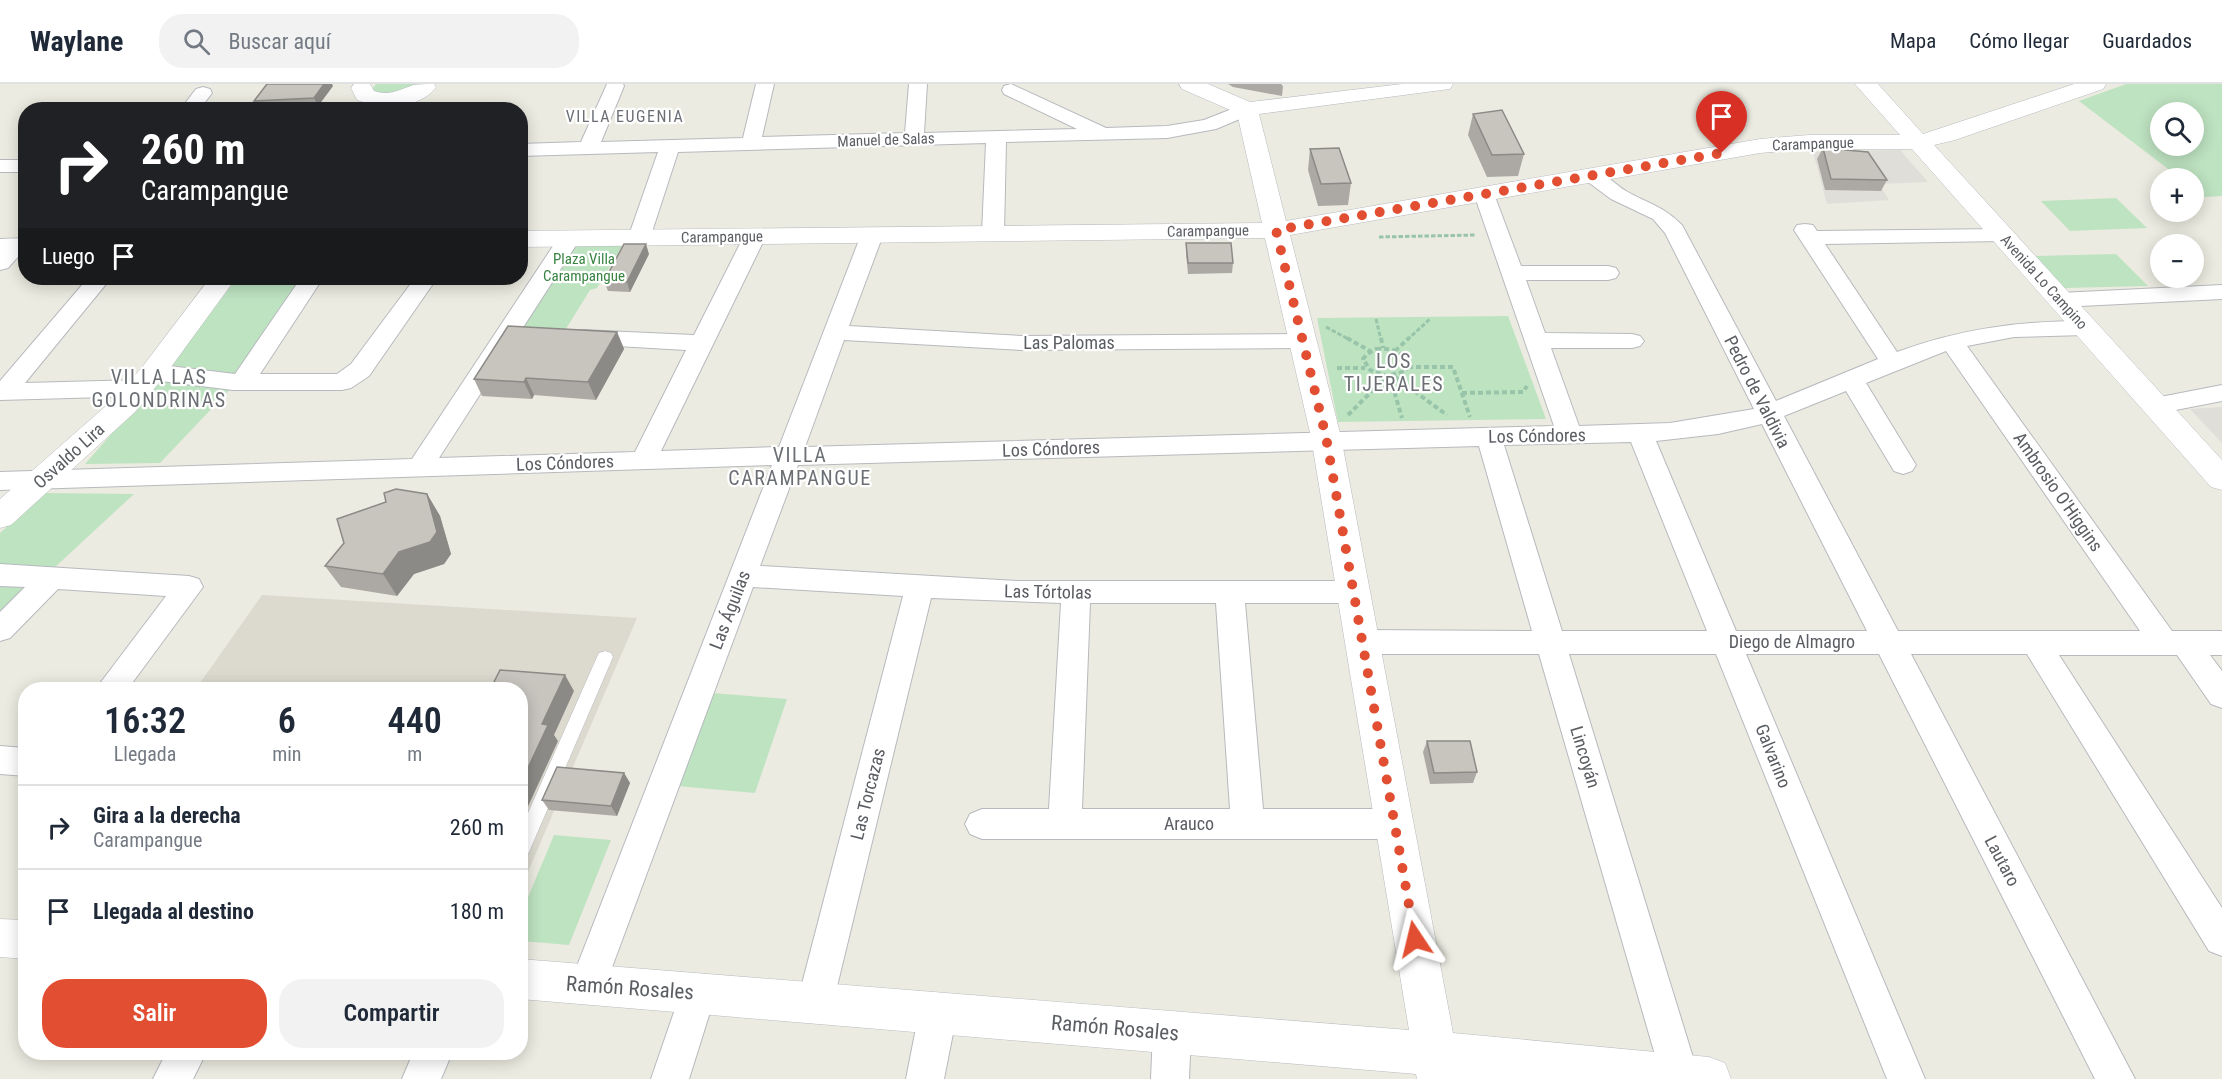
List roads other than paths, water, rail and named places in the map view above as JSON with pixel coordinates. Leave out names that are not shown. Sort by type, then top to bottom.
[{"type":"street","points":[[751,144],[765,84]]},
{"type":"street","points":[[914,139],[918,84]]},
{"type":"street","points":[[1190,84],[1247,109],[1443,84]]},
{"type":"street","name":"Avenida Lo Campino","points":[[1866,84],[2222,479]]},
{"type":"street","name":"Carampangue","points":[[528,239],[1276,230],[1777,144],[1917,142],[1947,135],[2094,84]]},
{"type":"street","points":[[359,93],[383,100],[407,96],[426,86]]},
{"type":"street","points":[[417,102],[426,86]]},
{"type":"street","points":[[588,148],[615,86]]},
{"type":"street","points":[[1011,90],[1102,134]]},
{"type":"street","points":[[196,102],[203,93]]},
{"type":"street","points":[[1247,109],[1326,439],[1437,1066]]},
{"type":"street","name":"Manuel de Salas","points":[[528,150],[1167,132],[1194,129],[1222,121],[1247,109]]},
{"type":"street","points":[[993,233],[996,136]]},
{"type":"street","points":[[639,238],[670,146]]},
{"type":"street","points":[[0,166],[18,166]]},
{"type":"street","name":"Pedro de Valdivia","points":[[1591,175],[1609,189],[1660,215],[1671,225],[1888,643]]},
{"type":"street","points":[[1484,194],[1570,435]]},
{"type":"street","points":[[1892,363],[1808,234],[2002,235]]},
{"type":"street","name":"Las Águilas","points":[[588,984],[872,235]]},
{"type":"street","points":[[643,461],[754,236]]},
{"type":"street","points":[[420,467],[519,334],[569,238]]},
{"type":"street","points":[[1512,273],[1608,273]]},
{"type":"street","points":[[2,392],[94,285]]},
{"type":"street","name":"Osvaldo Lira","points":[[0,518],[105,424],[147,380],[218,285]]},
{"type":"street","points":[[242,382],[307,285]]},
{"type":"street","points":[[2,392],[147,380],[331,383],[348,380],[360,370],[421,285]]},
{"type":"street","points":[[2060,300],[2222,292]]},
{"type":"street","name":"Los Cóndores","points":[[0,481],[1326,439],[1640,433],[1707,427],[1767,413],[1892,363],[1952,342],[2014,330],[2085,328]]},
{"type":"street","name":"Las Palomas","points":[[835,332],[1044,343],[1303,342]]},
{"type":"street","points":[[565,336],[701,343]]},
{"type":"street","points":[[1536,340],[1632,341]]},
{"type":"street","name":"Ambrosio O'Higgins","points":[[1952,342],[2175,643],[2222,694]]},
{"type":"street","points":[[1851,379],[1903,465]]},
{"type":"street","points":[[2155,406],[2222,393]]},
{"type":"street","name":"Galvarino","points":[[1640,433],[1906,1079]]},
{"type":"street","name":"Lincoyán","points":[[1483,437],[1694,1078]]},
{"type":"street","points":[[0,575],[189,588],[116,682]]},
{"type":"street","name":"Las Tórtolas","points":[[743,576],[1076,593],[1353,592]]},
{"type":"street","points":[[0,630],[51,579]]},
{"type":"street","name":"Las Torcazas","points":[[815,1003],[920,586]]},
{"type":"street","points":[[1230,592],[1248,824]]},
{"type":"street","points":[[1065,824],[1076,593]]},
{"type":"street","name":"Diego de Almagro","points":[[1362,642],[2222,643]]},
{"type":"street","points":[[2036,642],[2222,939]]},
{"type":"street","name":"Lautaro","points":[[1888,643],[2116,1079]]},
{"type":"street","points":[[0,760],[18,761]]},
{"type":"street","name":"Arauco","points":[[982,825],[1395,824]]},
{"type":"street","points":[[0,938],[18,939]]},
{"type":"street","name":"Ramón Rosales","points":[[528,980],[1172,1032],[1437,1066],[1694,1078]]},
{"type":"street","points":[[670,1079],[698,993]]},
{"type":"street","points":[[925,1079],[938,1013]]},
{"type":"street","points":[[1170,1079],[1172,1032]]},
{"type":"street","points":[[172,1079],[183,1060]]},
{"type":"street","points":[[421,1079],[430,1060]]},
{"type":"lane","points":[[528,834],[605,657]]},
{"type":"district","name":"VILLA EUGENIA","points":[[625,116]]},
{"type":"district","name":"LOS TIJERALES","points":[[1394,372]]},
{"type":"district","name":"VILLA LAS GOLONDRINAS","points":[[159,388]]},
{"type":"district","name":"VILLA CARAMPANGUE","points":[[800,466]]},
{"type":"park label","name":"Plaza Villa Carampangue","points":[[584,268]]}]
